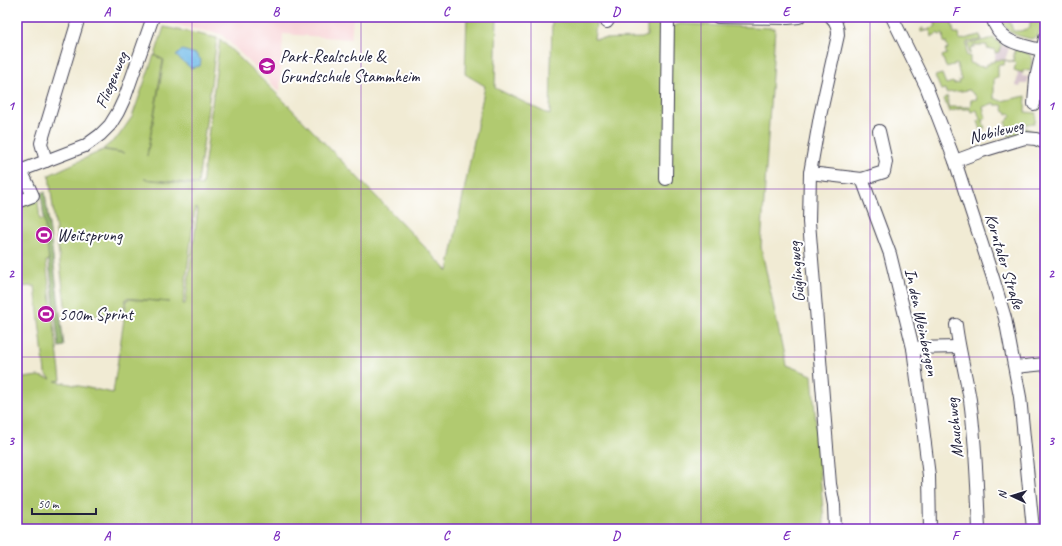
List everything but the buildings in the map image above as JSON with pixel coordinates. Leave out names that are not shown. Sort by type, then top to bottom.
[{"type":"street","points":[[46,161],[41,142],[79,17]]},
{"type":"street","name":"Fliegenweg","points":[[19,171],[85,146],[100,135],[110,125],[125,97],[153,17]]},
{"type":"street","points":[[666,179],[668,17]]},
{"type":"street","points":[[718,17],[799,17]]},
{"type":"street","name":"Güglingweg","points":[[831,17],[838,27],[838,35],[820,116],[810,173],[810,222],[828,468],[834,506],[835,529]]},
{"type":"street","name":"Korntaler Straße","points":[[892,17],[926,86],[955,161],[1005,318],[1020,398],[1033,529]]},
{"type":"street","points":[[992,17],[994,25],[1006,43],[1042,50]]},
{"type":"street","points":[[1034,104],[1032,81],[1045,38]]},
{"type":"street","points":[[810,173],[862,179],[884,172],[886,162],[879,131]]},
{"type":"street","name":"Nobileweg","points":[[955,161],[1025,138],[1036,139],[1045,143]]},
{"type":"street","points":[[17,202],[33,196],[19,171]]},
{"type":"street","name":"In den Weinbergen","points":[[862,179],[890,254],[913,348],[925,433],[929,476],[930,529]]},
{"type":"street","name":"Mauchweg","points":[[956,325],[970,400],[978,487],[979,529]]},
{"type":"street","points":[[913,348],[959,346]]},
{"type":"street","points":[[1015,367],[1045,364]]},
{"type":"shaded area","name":"Park-Realschule & Grundschule Stammheim","points":[[166,17],[353,17],[351,39],[283,34],[280,92],[221,34],[165,23]]},
{"type":"shaded area","points":[[1001,45],[1009,48],[1005,60],[995,60],[995,53],[999,52]]},
{"type":"shaded area","points":[[1018,72],[1023,73],[1022,76],[1029,77],[1027,84],[1021,84],[1020,87],[1016,86]]},
{"type":"green space","points":[[467,17],[497,17],[495,88],[550,115],[552,17],[597,17],[594,39],[642,38],[647,36],[647,20],[665,27],[665,29],[680,24],[775,28],[761,247],[786,365],[812,375],[824,523],[823,529],[17,529],[17,379],[38,376],[51,379],[45,373],[35,286],[17,287],[17,190],[36,183],[40,220],[45,219],[50,261],[46,261],[61,380],[55,381],[113,393],[127,299],[169,302],[126,298],[122,319],[66,312],[49,175],[103,150],[125,153],[103,149],[118,137],[132,117],[154,55],[163,60],[147,156],[164,60],[155,55],[164,27],[217,38],[198,184],[144,179],[202,186],[220,39],[279,96],[448,271],[485,86],[465,74]],"holes":[[[195,208],[198,209],[185,304],[183,304]]]},
{"type":"green space","points":[[951,17],[954,33],[959,33],[960,40],[980,35],[981,40],[967,42],[966,53],[967,56],[970,56],[970,63],[974,64],[974,66],[986,67],[987,64],[994,62],[995,60],[1005,60],[1004,65],[998,65],[998,78],[994,78],[994,98],[1001,101],[1026,96],[1025,112],[1036,113],[1035,123],[1007,127],[1006,122],[1011,116],[1010,113],[1007,114],[1006,111],[1004,112],[1002,105],[995,105],[994,103],[983,107],[986,118],[982,120],[985,128],[981,130],[977,110],[971,112],[970,109],[959,109],[949,112],[944,99],[945,97],[948,97],[948,107],[970,107],[971,100],[977,99],[976,96],[969,90],[946,93],[945,89],[941,90],[935,76],[942,74],[946,84],[953,82],[954,84],[959,83],[958,81],[961,80],[957,64],[946,67],[942,56],[947,54],[945,50],[948,49],[946,42],[944,43],[943,34],[939,35],[938,33],[931,37],[930,30],[921,32],[921,29],[923,28],[924,31],[936,26],[934,18]]},
{"type":"green space","points":[[1031,17],[1044,17],[1038,36],[1031,39],[1013,34],[1007,29],[1001,20],[1009,18],[1013,31],[1020,31],[1030,28],[1030,22],[1032,21]]},
{"type":"green space","points":[[994,38],[1001,45],[999,52],[995,53],[995,50],[987,48],[987,45],[974,45],[974,48],[971,48],[969,54],[968,44]]},
{"type":"green space","points":[[1015,49],[1028,53],[1032,61],[1030,71],[1023,70],[1023,73],[1014,70],[1016,63],[1005,60],[1013,62]]},
{"type":"green space","points":[[1020,127],[1030,129],[1033,134],[1018,134],[1009,136],[1007,131]]},
{"type":"green space","points":[[45,192],[64,346],[59,347],[41,194]]},
{"type":"water","points":[[182,50],[196,54],[201,60],[200,66],[191,68],[176,56]]},
{"type":"place","name":"Park-Realschule & Grundschule Stammheim","points":[[267,66]]},
{"type":"place","name":"Weitsprung","points":[[44,235]]},
{"type":"place","name":"500m Sprint","points":[[46,314]]}]
